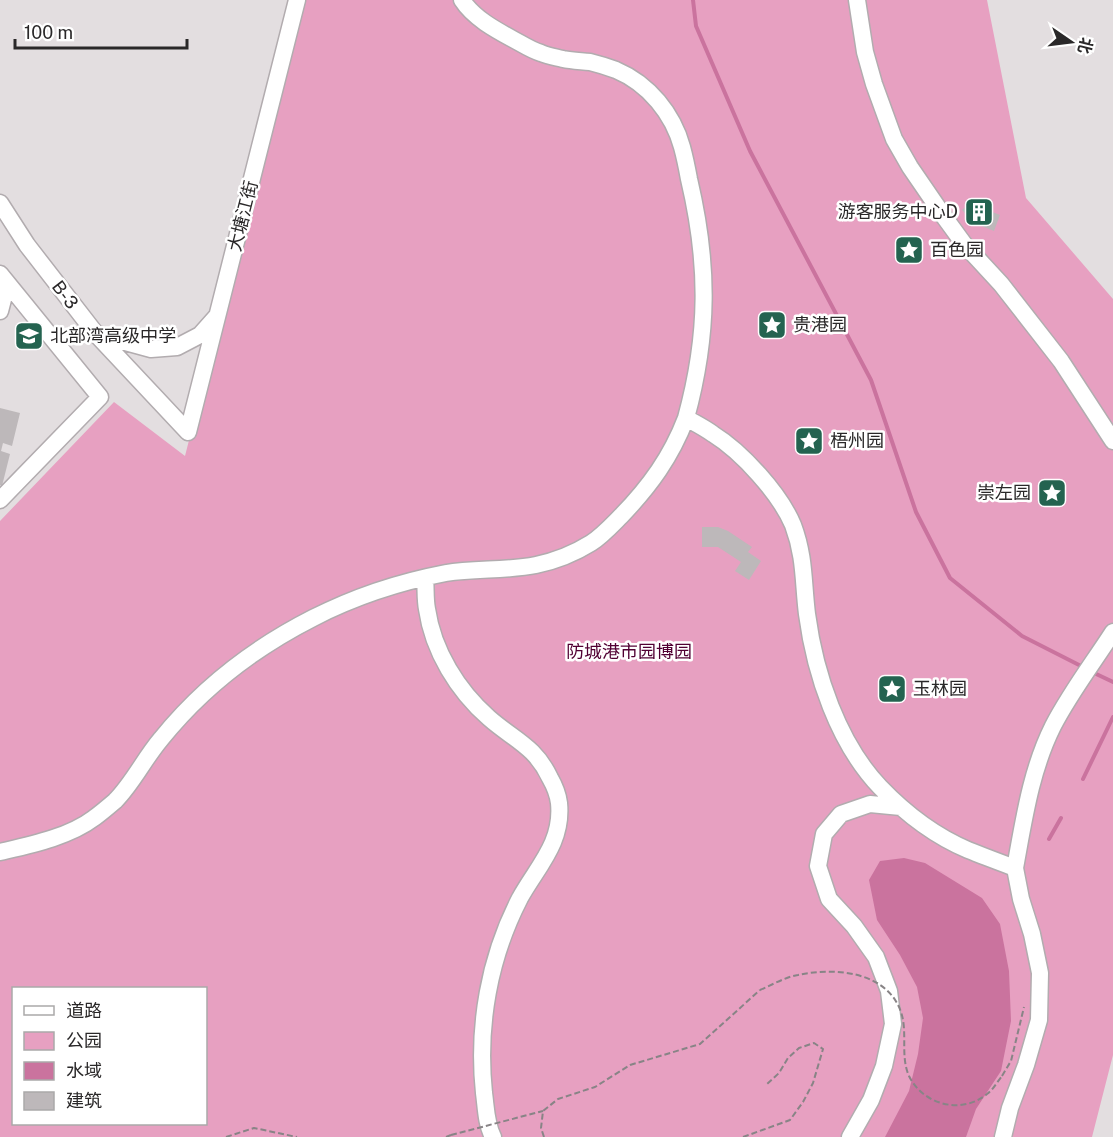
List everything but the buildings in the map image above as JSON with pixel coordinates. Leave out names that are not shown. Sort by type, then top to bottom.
[{"type":"street","name":"大塘江街","points":[[188,432],[297,0]]},
{"type":"street","points":[[0,852],[52,838],[92,820],[115,801],[175,722],[251,654],[294,628],[352,599],[448,573],[535,565],[556,560],[592,542],[648,487],[678,440],[692,394],[702,333],[704,273],[696,207],[682,146],[672,121],[658,99],[639,83],[618,71],[592,62],[566,60],[539,53],[500,33],[481,20],[462,0]]},
{"type":"street","points":[[857,0],[865,52],[894,139],[964,244],[1008,292],[1055,352],[1113,441]]},
{"type":"street","name":"B-3","points":[[0,203],[27,244],[96,334],[188,432]]},
{"type":"street","points":[[0,311],[4,279]]},
{"type":"street","points":[[0,500],[100,397],[4,279]]},
{"type":"street","points":[[96,334],[151,349],[177,347],[200,335],[218,314]]},
{"type":"street","points":[[686,418],[714,434],[734,450],[776,495],[792,524],[802,554],[807,614],[820,676],[842,732],[878,786],[901,807],[945,839],[1015,868]]},
{"type":"street","points":[[425,578],[431,628],[454,678],[489,719],[532,751],[544,764],[554,784],[559,803],[557,827],[549,854],[520,898],[500,947],[487,990],[482,1062],[486,1110],[489,1130],[493,1137]]},
{"type":"street","points":[[1002,1137],[1039,1020],[1040,973],[1015,868],[1028,794],[1053,726],[1113,632]]},
{"type":"street","points":[[850,1137],[871,1100],[884,1066],[893,1024],[890,991],[876,957],[854,926],[830,899],[818,866],[824,834],[841,814],[870,804],[901,807]]},
{"type":"path","points":[[446,1137],[543,1112],[558,1100],[595,1087],[630,1065],[700,1044],[760,990],[796,975],[827,971],[863,976],[887,990],[900,1011],[904,1026],[905,1061],[909,1075],[918,1089],[930,1099],[944,1104],[960,1105],[974,1102],[988,1094],[1011,1061],[1024,1007]]},
{"type":"path","points":[[743,1137],[790,1120],[813,1083],[823,1049],[814,1043],[799,1048],[766,1085]]},
{"type":"path","points":[[543,1112],[541,1128],[544,1137]]},
{"type":"path","points":[[226,1137],[254,1128],[297,1137]]},
{"type":"green space","name":"防城港市园博园","points":[[301,0],[987,0],[1026,198],[1113,299],[1113,1055],[1092,1137],[0,1137],[0,521],[114,402],[185,456]]},
{"type":"water","points":[[904,858],[925,863],[982,898],[1000,924],[1009,971],[1011,1021],[1001,1071],[976,1109],[966,1137],[885,1137],[909,1091],[918,1054],[923,1018],[917,987],[900,955],[877,920],[869,880],[880,861]]},
{"type":"waterway","points":[[693,0],[696,26],[750,151],[871,380],[916,512],[950,578],[1022,636],[1083,667]]},
{"type":"waterway","points":[[1092,672],[1113,682]]},
{"type":"waterway","points":[[1083,779],[1113,717]]},
{"type":"waterway","points":[[1049,839],[1061,818]]},
{"type":"place","name":"游客服务中心D","points":[[979,212]]},
{"type":"place","name":"百色园","points":[[909,250]]},
{"type":"place","name":"贵港园","points":[[772,325]]},
{"type":"place","name":"北部湾高级中学","points":[[29,336]]},
{"type":"place","name":"梧州园","points":[[809,441]]},
{"type":"place","name":"崇左园","points":[[1052,493]]},
{"type":"place","name":"玉林园","points":[[892,689]]}]
